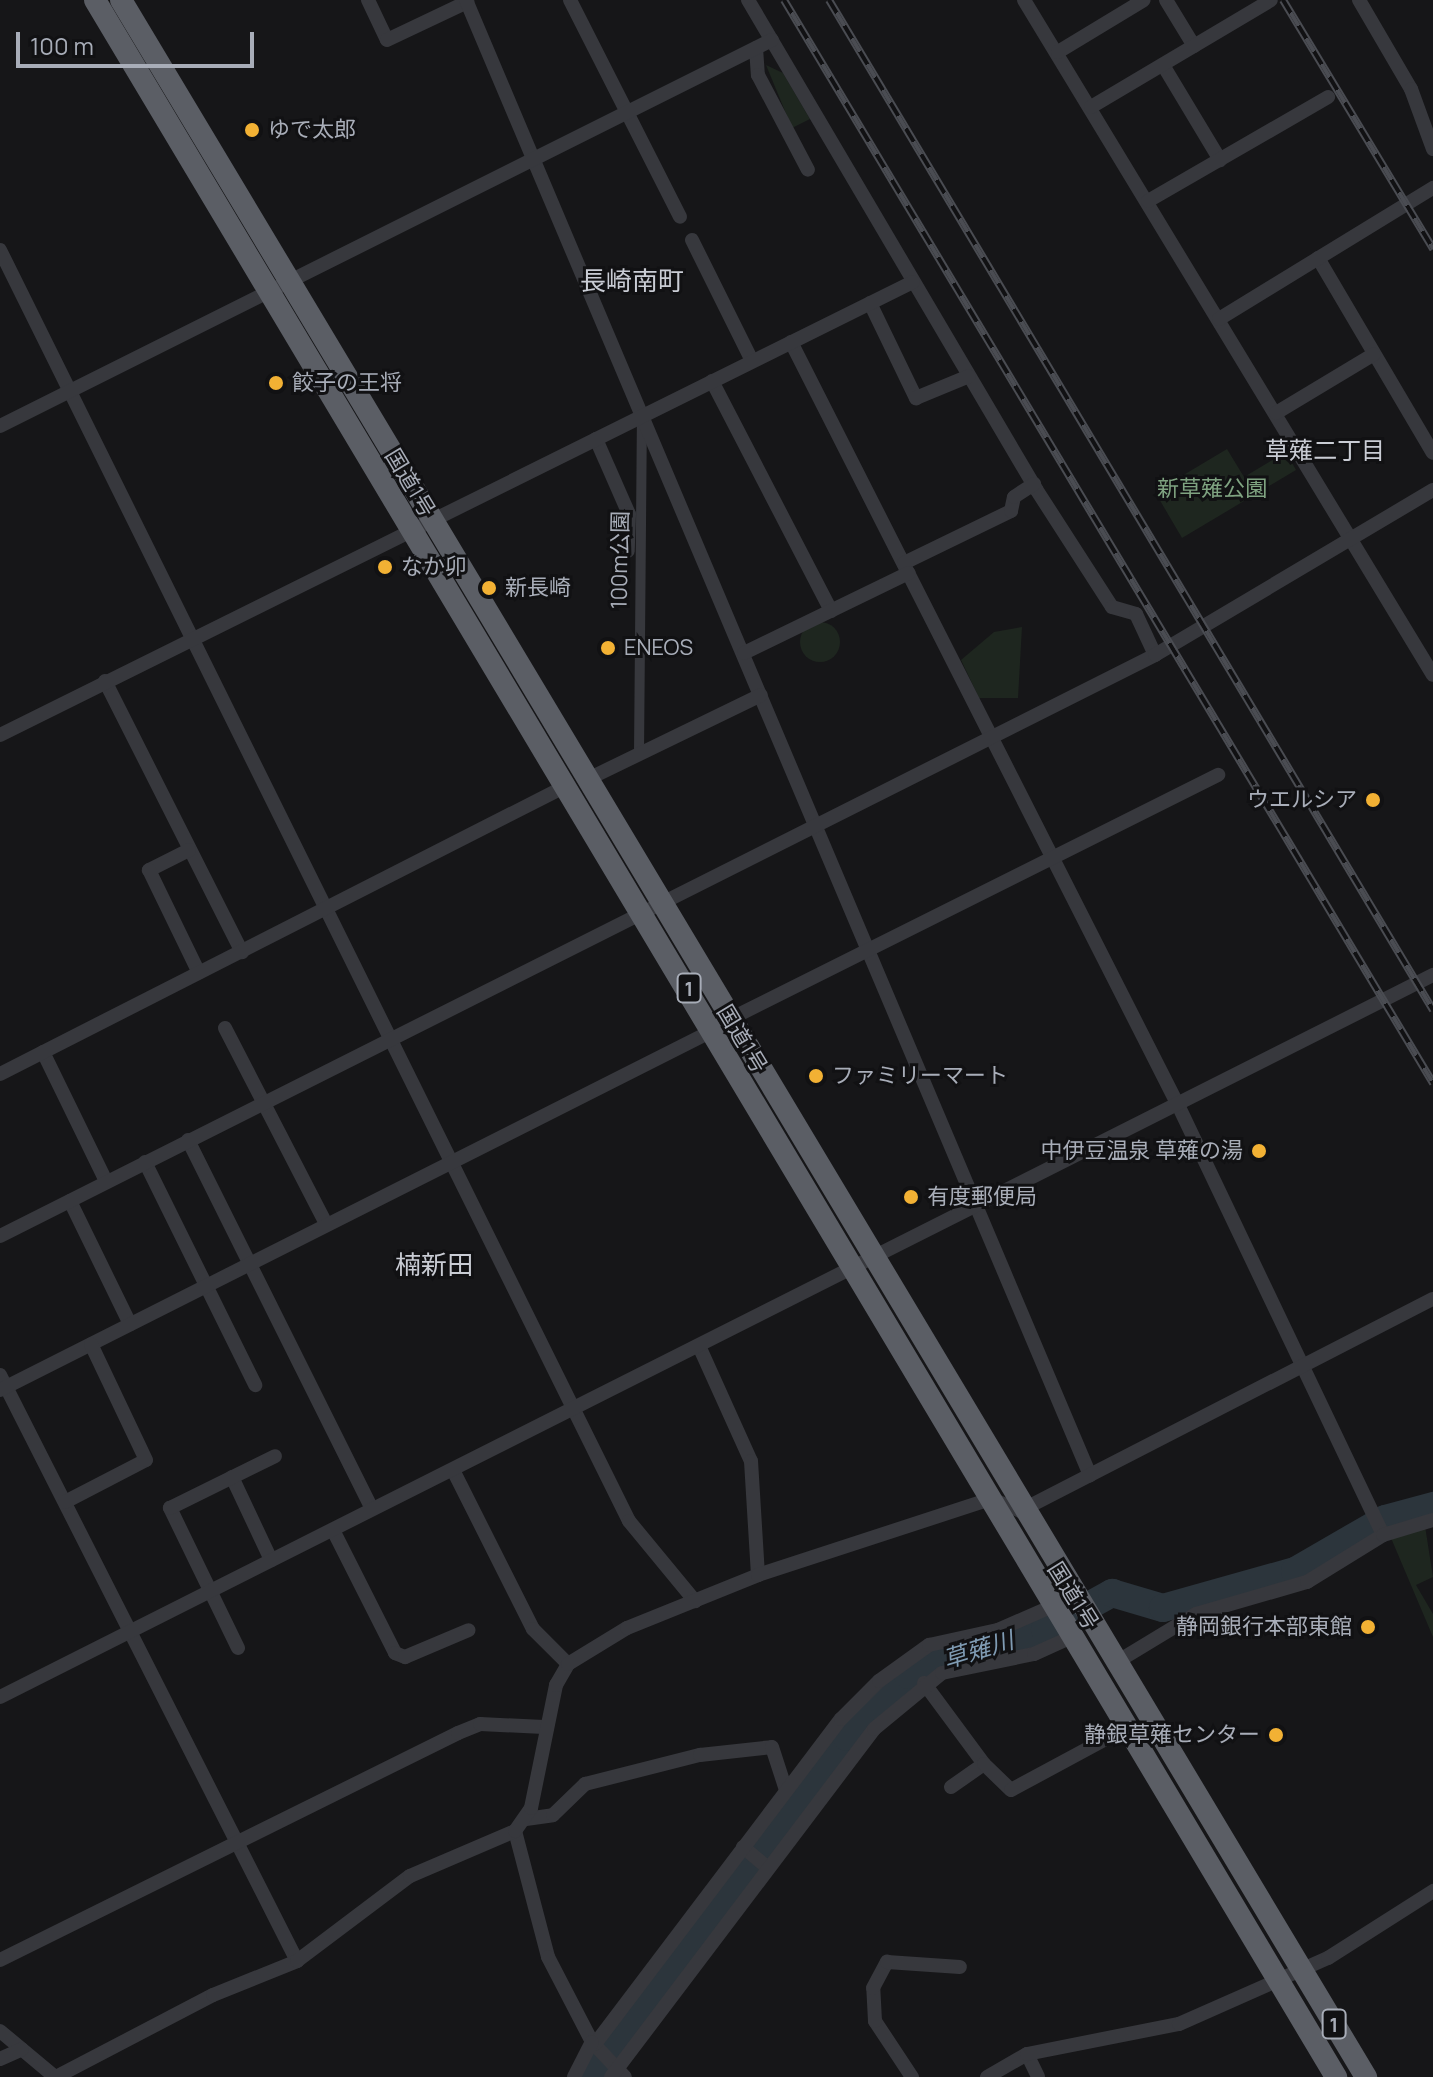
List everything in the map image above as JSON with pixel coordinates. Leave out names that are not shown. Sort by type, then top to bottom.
[{"type":"highway","name":"国道1号","points":[[95,0],[269,292],[422,525],[863,1263],[1115,1663],[1366,2077]]},
{"type":"highway","name":"国道1号","points":[[121,0],[292,282],[422,525]]},
{"type":"highway","name":"国道1号","points":[[863,1263],[991,1499],[1336,2077]]},
{"type":"street","points":[[368,0],[387,40],[466,1],[1090,1475]]},
{"type":"street","points":[[570,0],[680,217]]},
{"type":"street","points":[[748,0],[1034,484],[1112,607],[1136,614],[1155,655]]},
{"type":"street","points":[[1024,0],[1353,540],[1429,658],[1433,675]]},
{"type":"street","points":[[1058,52],[1144,0]]},
{"type":"street","points":[[1166,0],[1194,46]]},
{"type":"street","points":[[1091,107],[1271,0]]},
{"type":"street","points":[[1359,0],[1411,89],[1433,149]]},
{"type":"street","points":[[0,426],[772,40]]},
{"type":"street","points":[[756,48],[758,75],[808,170]]},
{"type":"street","points":[[1163,65],[1220,160]]},
{"type":"street","points":[[1148,201],[1328,97]]},
{"type":"street","points":[[1219,319],[1433,188]]},
{"type":"street","points":[[692,240],[752,361]]},
{"type":"street","points":[[0,250],[189,639],[629,1521],[695,1601]]},
{"type":"street","points":[[1318,258],[1433,453]]},
{"type":"street","points":[[0,735],[913,282]]},
{"type":"street","points":[[870,303],[916,398],[969,376]]},
{"type":"street","points":[[791,342],[1179,1107],[1305,1363],[1383,1535]]},
{"type":"street","points":[[1276,413],[1374,354]]},
{"type":"street","points":[[712,381],[831,611]]},
{"type":"street","name":"100m公園","points":[[639,754],[642,415]]},
{"type":"street","points":[[596,439],[629,514],[628,551]]},
{"type":"street","points":[[744,653],[831,611],[1011,511],[1014,497],[1034,484]]},
{"type":"street","points":[[0,1236],[1155,655],[1433,490]]},
{"type":"street","points":[[105,681],[242,952]]},
{"type":"street","points":[[0,1074],[577,782],[761,695]]},
{"type":"street","points":[[297,1961],[2,1384],[91,1344],[1218,775]]},
{"type":"street","points":[[189,850],[149,870],[199,973]]},
{"type":"street","points":[[0,1697],[1179,1107],[1433,975]]},
{"type":"street","points":[[225,1028],[326,1224]]},
{"type":"street","points":[[43,1052],[106,1181]]},
{"type":"street","points":[[188,1140],[372,1509]]},
{"type":"street","points":[[145,1162],[255,1385]]},
{"type":"street","points":[[70,1201],[130,1324]]},
{"type":"street","points":[[0,2031],[56,2077],[238,1983],[297,1961],[410,1876],[515,1831],[526,1819],[544,1727],[568,1664],[627,1628],[758,1575],[991,1499],[1020,1511],[1433,1299]]},
{"type":"street","points":[[65,1502],[146,1460],[91,1344]]},
{"type":"street","points":[[699,1346],[751,1461],[758,1575]]},
{"type":"street","points":[[238,1648],[170,1508],[275,1456]]},
{"type":"street","points":[[453,1470],[533,1629],[568,1664]]},
{"type":"street","points":[[232,1477],[271,1560]]},
{"type":"street","points":[[1115,1663],[1196,1614],[1307,1582],[1383,1535],[1433,1520]]},
{"type":"street","points":[[333,1530],[395,1653],[405,1657],[469,1630]]},
{"type":"street","points":[[574,2077],[593,2043],[841,1719],[906,1657],[1055,1605]]},
{"type":"street","points":[[515,1831],[548,1957],[593,2043],[618,2073],[766,1866],[874,1729],[924,1683],[1074,1636]]},
{"type":"street","points":[[924,1683],[984,1764],[1011,1790],[1128,1727]]},
{"type":"street","points":[[0,1960],[235,1839],[480,1724],[544,1727]]},
{"type":"street","points":[[526,1819],[553,1815],[585,1784],[700,1755],[772,1747],[786,1790]]},
{"type":"street","points":[[951,1787],[984,1764]]},
{"type":"street","points":[[743,1847],[766,1866]]},
{"type":"street","points":[[987,2077],[1027,2054],[1179,2024],[1302,1971],[1433,1891]]},
{"type":"street","points":[[912,2077],[875,2021],[873,1988],[887,1962],[960,1967]]},
{"type":"street","points":[[0,2059],[22,2049]]},
{"type":"street","points":[[1027,2054],[1038,2077]]},
{"type":"green space","points":[[766,65],[783,73],[810,119],[792,128]]},
{"type":"green space","name":"新草薙公園","points":[[1227,449],[1244,477],[1286,452],[1296,470],[1182,538],[1155,492]]},
{"type":"green space","points":[[820,622],[834,628],[840,642],[834,656],[820,662],[806,656],[800,642],[806,628]]},
{"type":"green space","points":[[1022,627],[1018,698],[979,698],[961,660],[994,632]]},
{"type":"green space","points":[[1425,1526],[1433,1577],[1416,1585],[1433,1614],[1433,1637],[1391,1538]]},
{"type":"waterway","name":"草薙川","points":[[593,2077],[847,1737],[908,1675],[954,1652],[1045,1630],[1112,1593],[1163,1608],[1295,1571],[1385,1519],[1433,1506]]},
{"type":"railway","points":[[784,0],[1433,1083]]},
{"type":"railway","points":[[829,0],[1433,1010]]},
{"type":"railway","points":[[1283,0],[1433,249]]},
{"type":"place","name":"ゆで太郎","points":[[252,130]]},
{"type":"place","name":"餃子の王将","points":[[276,383]]},
{"type":"place","name":"なか卯","points":[[385,567]]},
{"type":"place","name":"新長崎","points":[[489,588]]},
{"type":"place","name":"ENEOS","points":[[608,648]]},
{"type":"place","name":"ウエルシア","points":[[1373,800]]},
{"type":"place","name":"ファミリーマート","points":[[816,1076]]},
{"type":"place","name":"中伊豆温泉 草薙の湯","points":[[1259,1151]]},
{"type":"place","name":"有度郵便局","points":[[911,1197]]},
{"type":"place","name":"静岡銀行本部東館","points":[[1368,1627]]},
{"type":"place","name":"静銀草薙センター","points":[[1276,1735]]},
{"type":"district","name":"長崎南町","points":[[632,281]]},
{"type":"district","name":"草薙二丁目","points":[[1325,450]]},
{"type":"district","name":"楠新田","points":[[434,1265]]}]
